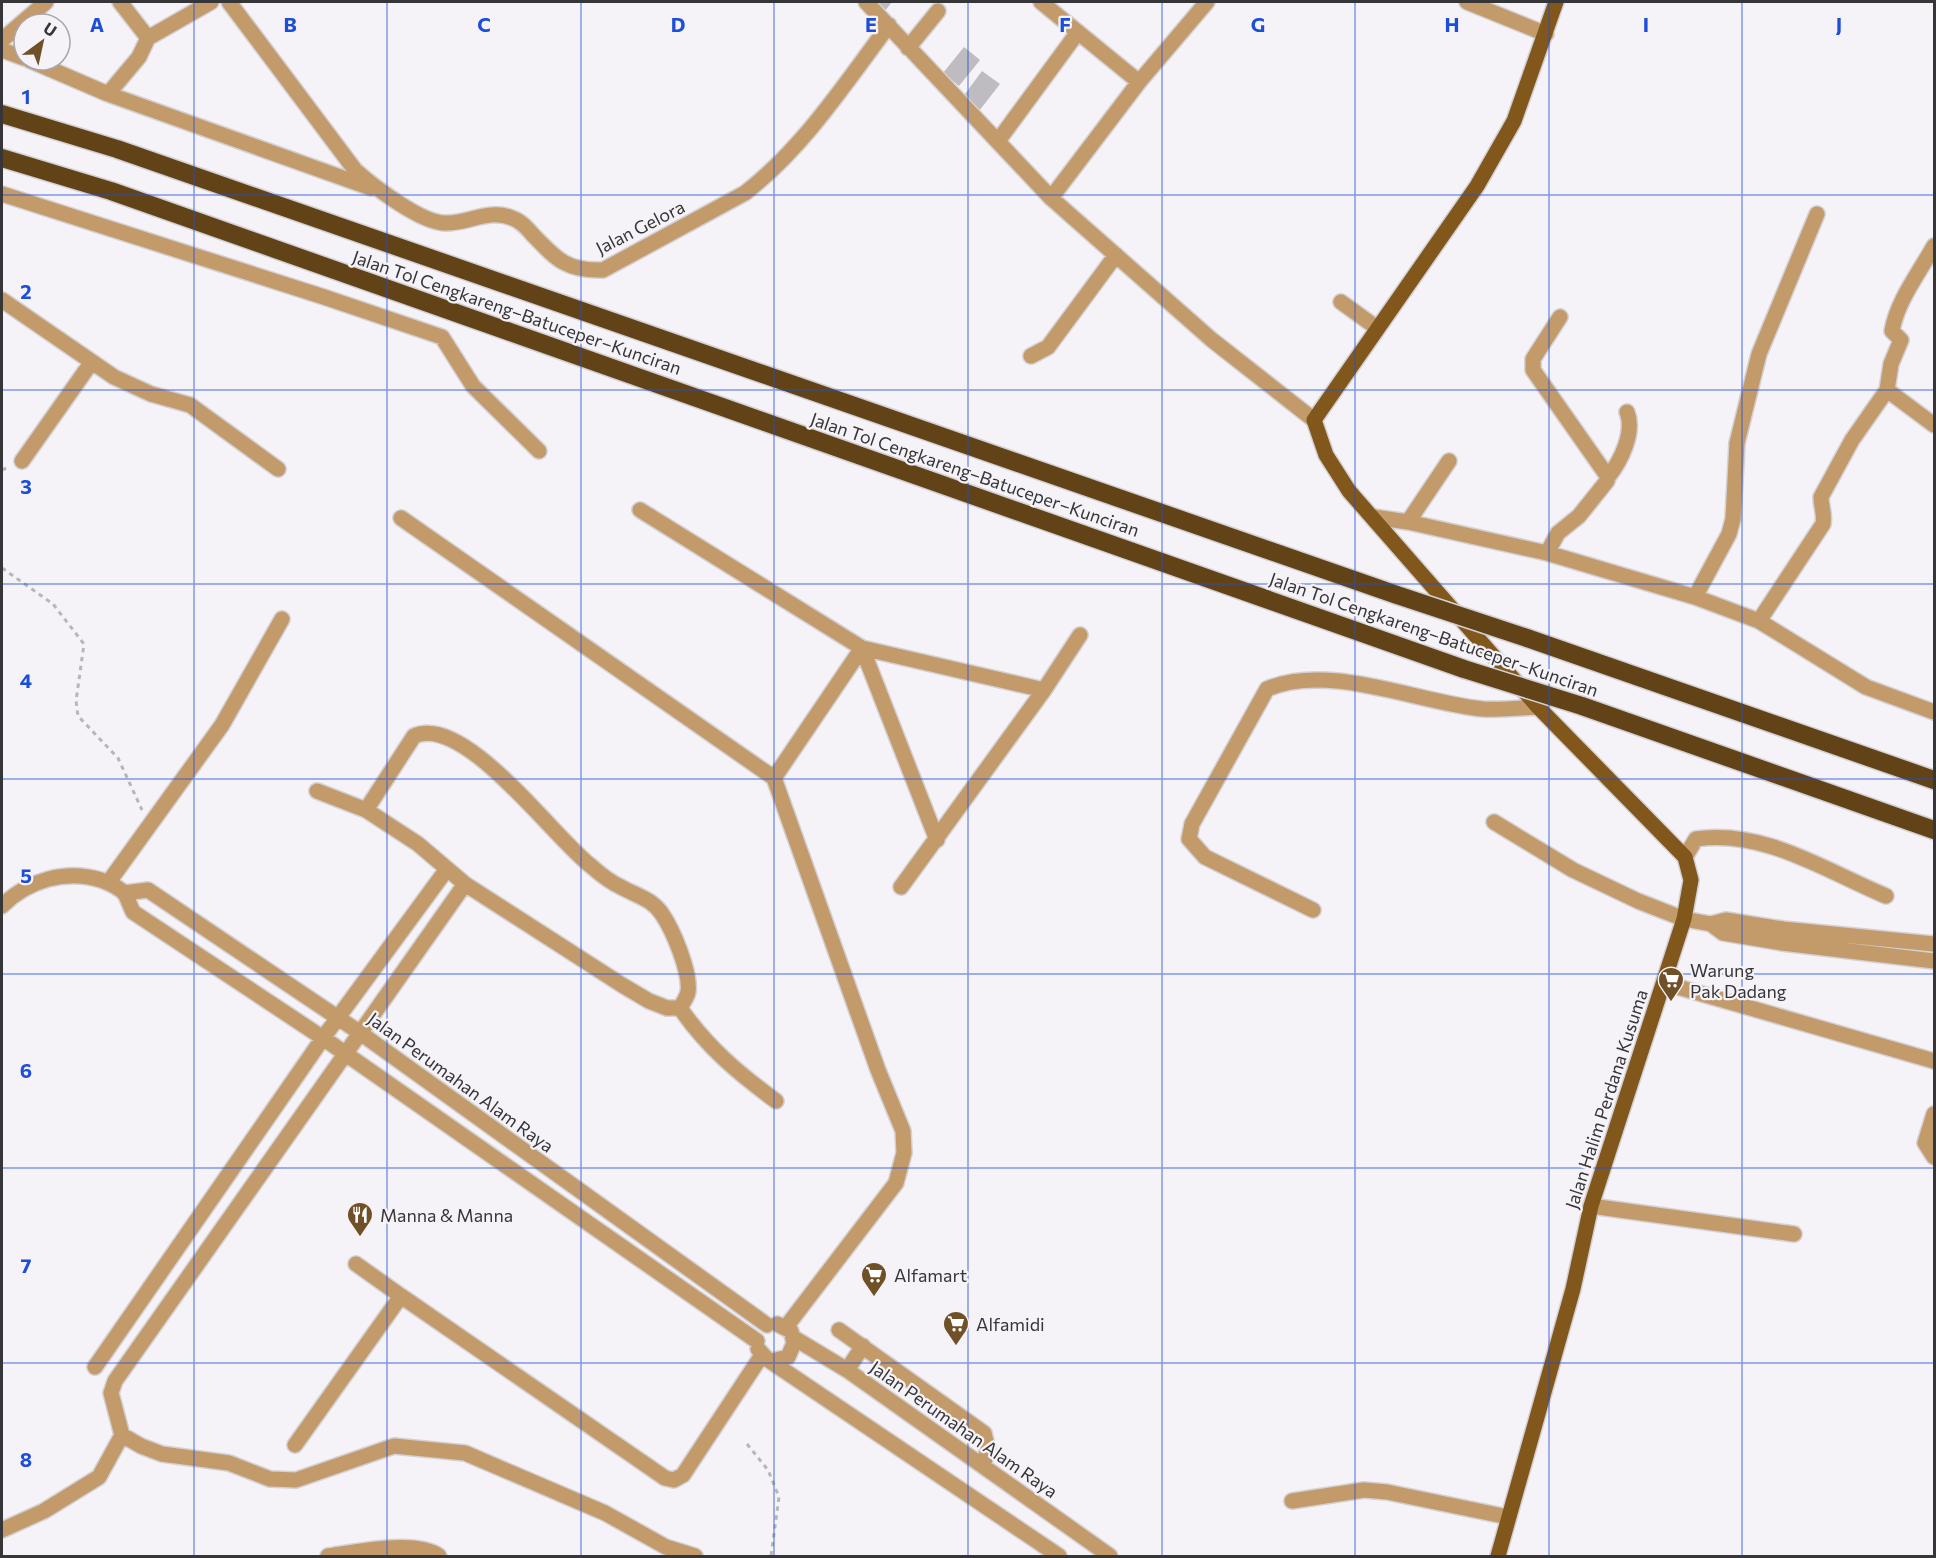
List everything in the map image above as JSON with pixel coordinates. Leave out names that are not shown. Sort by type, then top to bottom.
[{"type":"highway","name":"Jalan Tol Cengkareng–Batuceper–Kunciran","points":[[2,114],[117,148],[1397,595],[1935,780]]},
{"type":"highway","name":"Jalan Tol Cengkareng–Batuceper–Kunciran","points":[[2,159],[111,190],[1464,669],[1582,706],[1935,830]]},
{"type":"main road","points":[[1556,2],[1514,121],[1477,186],[1314,420],[1326,455],[1349,491],[1538,707],[1685,857]]},
{"type":"main road","name":"Jalan Halim Perdana Kusuma","points":[[1498,1557],[1573,1288],[1591,1206],[1684,919],[1691,880],[1685,857]]},
{"type":"street","points":[[2,40],[46,2]]},
{"type":"street","points":[[120,2],[148,38]]},
{"type":"street","points":[[108,94],[139,57],[148,38],[211,2]]},
{"type":"street","name":"Jalan Gelora","points":[[229,2],[355,170],[379,191],[434,221],[445,223],[492,214],[510,216],[521,222],[551,254],[575,269],[603,270],[745,193],[778,166],[798,146],[889,25]]},
{"type":"street","points":[[866,2],[1051,198],[1212,340],[1314,420]]},
{"type":"street","points":[[1041,2],[1139,82]]},
{"type":"street","points":[[1051,198],[1139,82],[1207,2]]},
{"type":"street","points":[[1467,2],[1546,34]]},
{"type":"street","points":[[908,48],[938,11]]},
{"type":"street","points":[[998,141],[1078,32]]},
{"type":"street","points":[[57,72],[108,94],[379,191]]},
{"type":"street","points":[[2,194],[442,337],[473,386],[539,452]]},
{"type":"street","points":[[1695,597],[1729,534],[1734,519],[1737,443],[1759,354],[1817,214]]},
{"type":"street","points":[[1759,621],[1823,524],[1821,497],[1852,440],[1887,390],[1891,364],[1900,346],[1900,340],[1892,331],[1893,324],[1902,302],[1935,246]]},
{"type":"street","points":[[1031,356],[1048,347],[1116,255]]},
{"type":"street","points":[[2,300],[91,363],[132,387],[190,405],[278,469]]},
{"type":"street","points":[[1341,302],[1377,328]]},
{"type":"street","points":[[1560,317],[1533,359],[1533,370],[1608,477]]},
{"type":"street","points":[[22,461],[91,363]]},
{"type":"street","points":[[1887,390],[1935,425]]},
{"type":"street","points":[[1547,553],[1558,533],[1579,516],[1616,468],[1631,428],[1628,412]]},
{"type":"street","points":[[1408,522],[1449,461]]},
{"type":"street","points":[[640,510],[861,648],[1044,690]]},
{"type":"street","points":[[401,518],[774,778],[878,1070],[903,1131],[904,1153],[896,1183],[790,1332]]},
{"type":"street","points":[[1374,518],[1408,522],[1547,553],[1695,597],[1759,621],[1866,687],[1935,712]]},
{"type":"street","points":[[108,883],[222,725],[282,619]]},
{"type":"street","points":[[901,887],[1044,690],[1080,635]]},
{"type":"street","points":[[774,778],[861,648]]},
{"type":"street","points":[[861,648],[937,840]]},
{"type":"street","points":[[1313,910],[1205,857],[1189,839],[1192,824],[1267,689],[1283,682],[1310,680],[1362,685],[1482,709],[1538,707]]},
{"type":"street","points":[[366,810],[414,736],[424,732],[442,735],[471,750],[499,772],[546,825],[589,865],[619,887],[650,901],[662,915],[676,944],[689,983],[688,994],[680,1008]]},
{"type":"street","points":[[317,790],[366,810],[418,844],[465,884],[649,1001],[667,1008],[680,1008]]},
{"type":"street","points":[[1494,822],[1573,870],[1638,901],[1684,919],[1711,924],[1726,920],[1783,929],[1935,944]]},
{"type":"street","points":[[1685,857],[1696,839],[1714,837],[1750,843],[1802,855],[1844,879],[1886,896]]},
{"type":"street","points":[[96,1367],[323,1038],[447,869]]},
{"type":"street","points":[[2,906],[13,894],[41,880],[86,876],[108,883],[124,893],[133,912],[345,1053],[764,1352],[1059,1557]]},
{"type":"street","points":[[465,884],[116,1381],[111,1393],[123,1435],[141,1446],[162,1454],[229,1463],[278,1480],[303,1478],[394,1446],[465,1453],[604,1513],[666,1546],[695,1557]]},
{"type":"street","name":"Jalan Perumahan Alam Raya","points":[[124,893],[148,890],[359,1032],[767,1325]]},
{"type":"street","points":[[1711,924],[1723,933],[1782,943],[1935,961]]},
{"type":"street","points":[[1664,983],[1935,1061]]},
{"type":"street","points":[[680,1008],[700,1037],[732,1068],[776,1101]]},
{"type":"street","points":[[1935,1114],[1925,1143],[1935,1157]]},
{"type":"street","points":[[1591,1206],[1794,1234]]},
{"type":"street","points":[[356,1263],[400,1296],[665,1478],[674,1480],[683,1475],[764,1352]]},
{"type":"street","points":[[295,1445],[400,1296]]},
{"type":"street","points":[[780,1324],[790,1332],[793,1348],[788,1357],[764,1352],[758,1334],[767,1325],[780,1324]]},
{"type":"street","points":[[839,1329],[984,1432],[988,1449],[982,1466]]},
{"type":"street","name":"Jalan Perumahan Alam Raya","points":[[790,1332],[912,1415],[1110,1557]]},
{"type":"street","points":[[847,1370],[863,1346]]},
{"type":"street","points":[[912,1415],[928,1392]]},
{"type":"street","points":[[2,1530],[44,1511],[99,1477],[123,1435]]},
{"type":"street","points":[[1292,1501],[1364,1490],[1387,1492],[1508,1517]]},
{"type":"street","points":[[328,1556],[392,1548],[432,1551],[439,1557]]},
{"type":"path","points":[[2,567],[53,604],[84,644],[76,701],[78,716],[118,758],[149,826]]},
{"type":"path","points":[[747,1444],[768,1470],[779,1497],[771,1557]]},
{"type":"building","points":[[871,2],[892,2],[884,12]]},
{"type":"building","points":[[964,47],[980,60],[959,86],[943,73]]},
{"type":"building","points":[[982,71],[1000,84],[979,111],[962,98]]},
{"type":"place","name":"Warung Pak Dadang","points":[[1671,1003]]},
{"type":"place","name":"Manna & Manna","points":[[360,1238]]},
{"type":"place","name":"Alfamart","points":[[874,1298]]},
{"type":"place","name":"Alfamidi","points":[[956,1347]]}]
